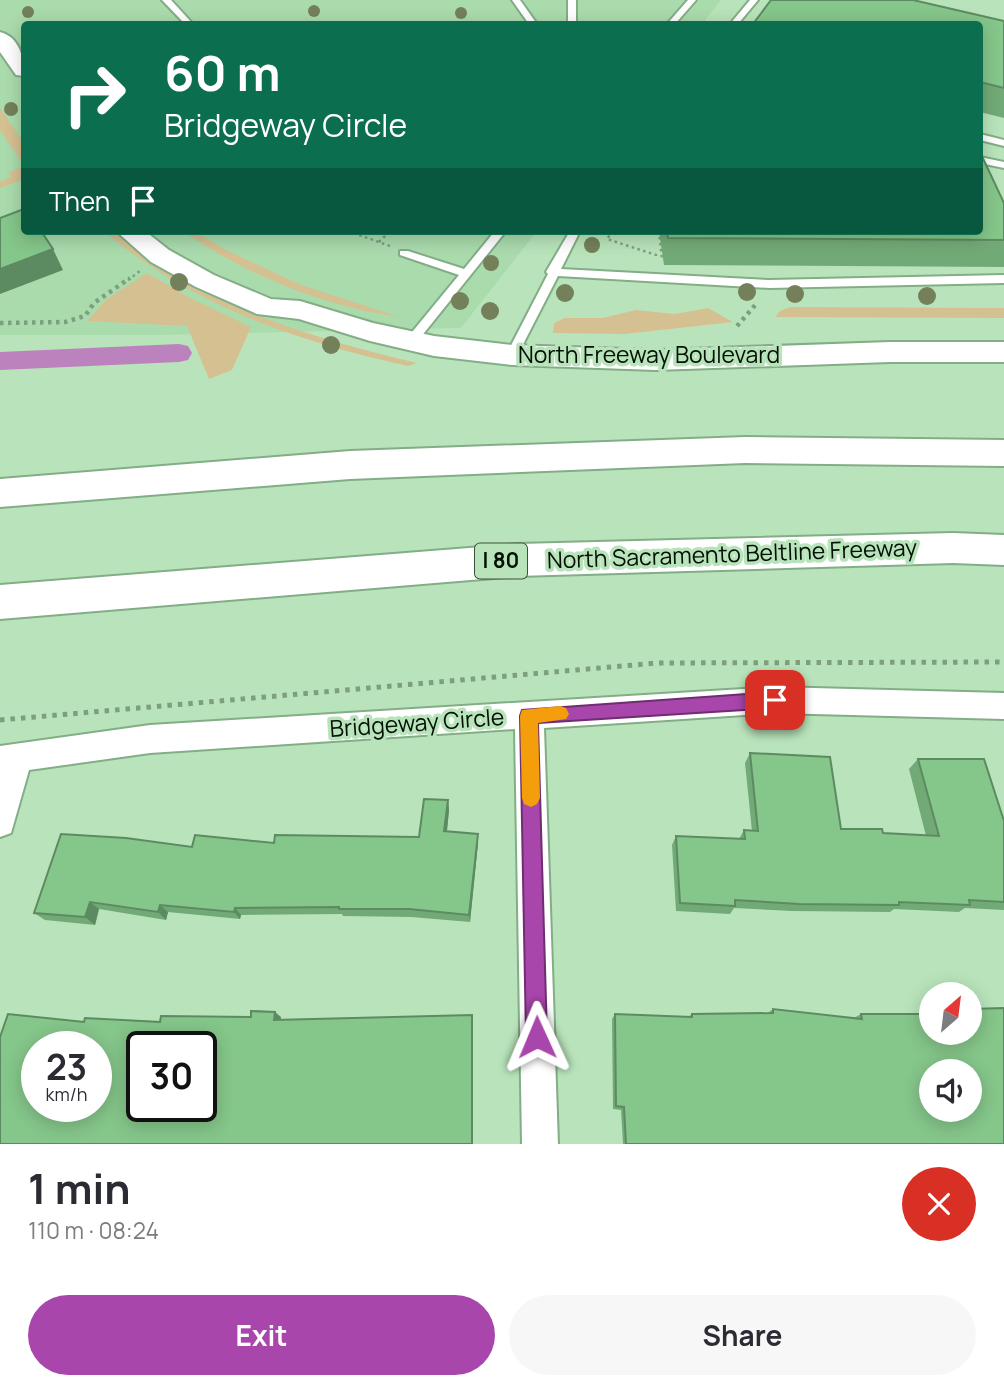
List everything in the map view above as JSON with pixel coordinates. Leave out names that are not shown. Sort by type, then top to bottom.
[{"type":"highway","points":[[0,493],[350,465],[745,450],[1004,453]]},
{"type":"highway","name":"North Sacramento Beltline Freeway","points":[[0,602],[518,560],[953,548],[1004,550]]},
{"type":"street","points":[[0,38],[21,76]]},
{"type":"street","points":[[0,68],[21,78]]},
{"type":"street","name":"North Freeway Boulevard","points":[[138,235],[278,293],[300,310],[369,332],[512,355],[656,360],[890,352],[1004,352]]},
{"type":"street","name":"Bridgeway Circle","points":[[9,759],[150,739],[775,700],[1004,706]]},
{"type":"street","points":[[529,716],[540,1144]]},
{"type":"street","points":[[0,822],[9,759]]},
{"type":"lane","points":[[166,0],[186,21]]},
{"type":"lane","points":[[516,0],[531,21]]},
{"type":"lane","points":[[572,0],[572,21]]},
{"type":"lane","points":[[674,21],[692,0]]},
{"type":"lane","points":[[736,21],[754,0]]},
{"type":"lane","points":[[983,138],[1004,143]]},
{"type":"lane","points":[[983,161],[1004,165]]},
{"type":"lane","points":[[412,341],[498,235]]},
{"type":"lane","points":[[512,355],[573,235]]},
{"type":"lane","points":[[399,250],[466,274]]},
{"type":"lane","points":[[552,272],[769,284],[1004,279]]},
{"type":"path","points":[[359,235],[399,250]]},
{"type":"path","points":[[379,242],[386,235]]},
{"type":"path","points":[[610,235],[607,239],[662,260],[659,235]]},
{"type":"path","points":[[0,323],[65,322],[85,316],[94,303],[158,244]]},
{"type":"path","points":[[0,720],[657,663],[1004,662]]},
{"type":"shaded area","points":[[0,0],[721,0],[704,21],[21,21],[21,235],[534,235],[461,328],[157,335],[0,335]]},
{"type":"shaded area","points":[[0,108],[21,139],[21,162],[0,130]]},
{"type":"shaded area","points":[[21,167],[21,180],[0,188],[0,181],[11,177],[9,172]]},
{"type":"shaded area","points":[[109,235],[118,235],[146,257],[182,279],[257,315],[336,342],[417,363],[408,366],[286,332],[209,300],[138,257]]},
{"type":"shaded area","points":[[189,235],[201,235],[226,250],[301,285],[400,317],[314,297],[259,274]]},
{"type":"shaded area","points":[[147,273],[190,298],[251,327],[232,370],[209,379],[187,326],[87,321],[107,299]]},
{"type":"shaded area","points":[[790,307],[1004,308],[1004,318],[775,317],[780,311]]},
{"type":"shaded area","points":[[708,308],[733,322],[625,334],[553,333],[554,323],[565,318],[602,318],[636,310],[675,314]]},
{"type":"building","points":[[771,0],[913,0],[1004,21],[1004,88],[983,83],[983,21],[755,21]]},
{"type":"building","points":[[983,158],[1004,203],[1004,240],[668,238],[668,235],[983,235]]},
{"type":"building","points":[[21,210],[21,235],[44,235],[53,249],[0,269],[0,218]]},
{"type":"building","points":[[750,753],[830,757],[841,829],[882,829],[883,833],[939,836],[918,759],[984,759],[1004,821],[1004,902],[969,900],[970,905],[899,902],[899,905],[735,900],[735,906],[680,903],[676,836],[745,839],[744,830],[758,831]]},
{"type":"building","points":[[424,799],[448,800],[444,831],[478,834],[469,915],[409,909],[339,907],[235,908],[234,912],[160,905],[158,912],[90,902],[85,917],[34,913],[61,834],[126,838],[192,847],[195,835],[274,843],[275,835],[419,837]]},
{"type":"building","points":[[1004,1008],[1004,1144],[626,1144],[624,1107],[616,1106],[615,1014],[692,1017],[692,1014],[773,1013],[773,1009],[862,1019],[861,1014],[919,1014],[919,1045],[982,1045],[982,1009]]},
{"type":"building","points":[[251,1011],[275,1012],[274,1020],[472,1015],[472,1144],[0,1144],[0,1037],[8,1014],[84,1022],[85,1018],[160,1022],[161,1016],[251,1017]]},
{"type":"waterway","points":[[0,361],[179,353]]},
{"type":"slow traffic","points":[[531,798],[529,716],[560,714]]},
{"type":"route","points":[[537,1037],[529,716],[775,700]]}]
